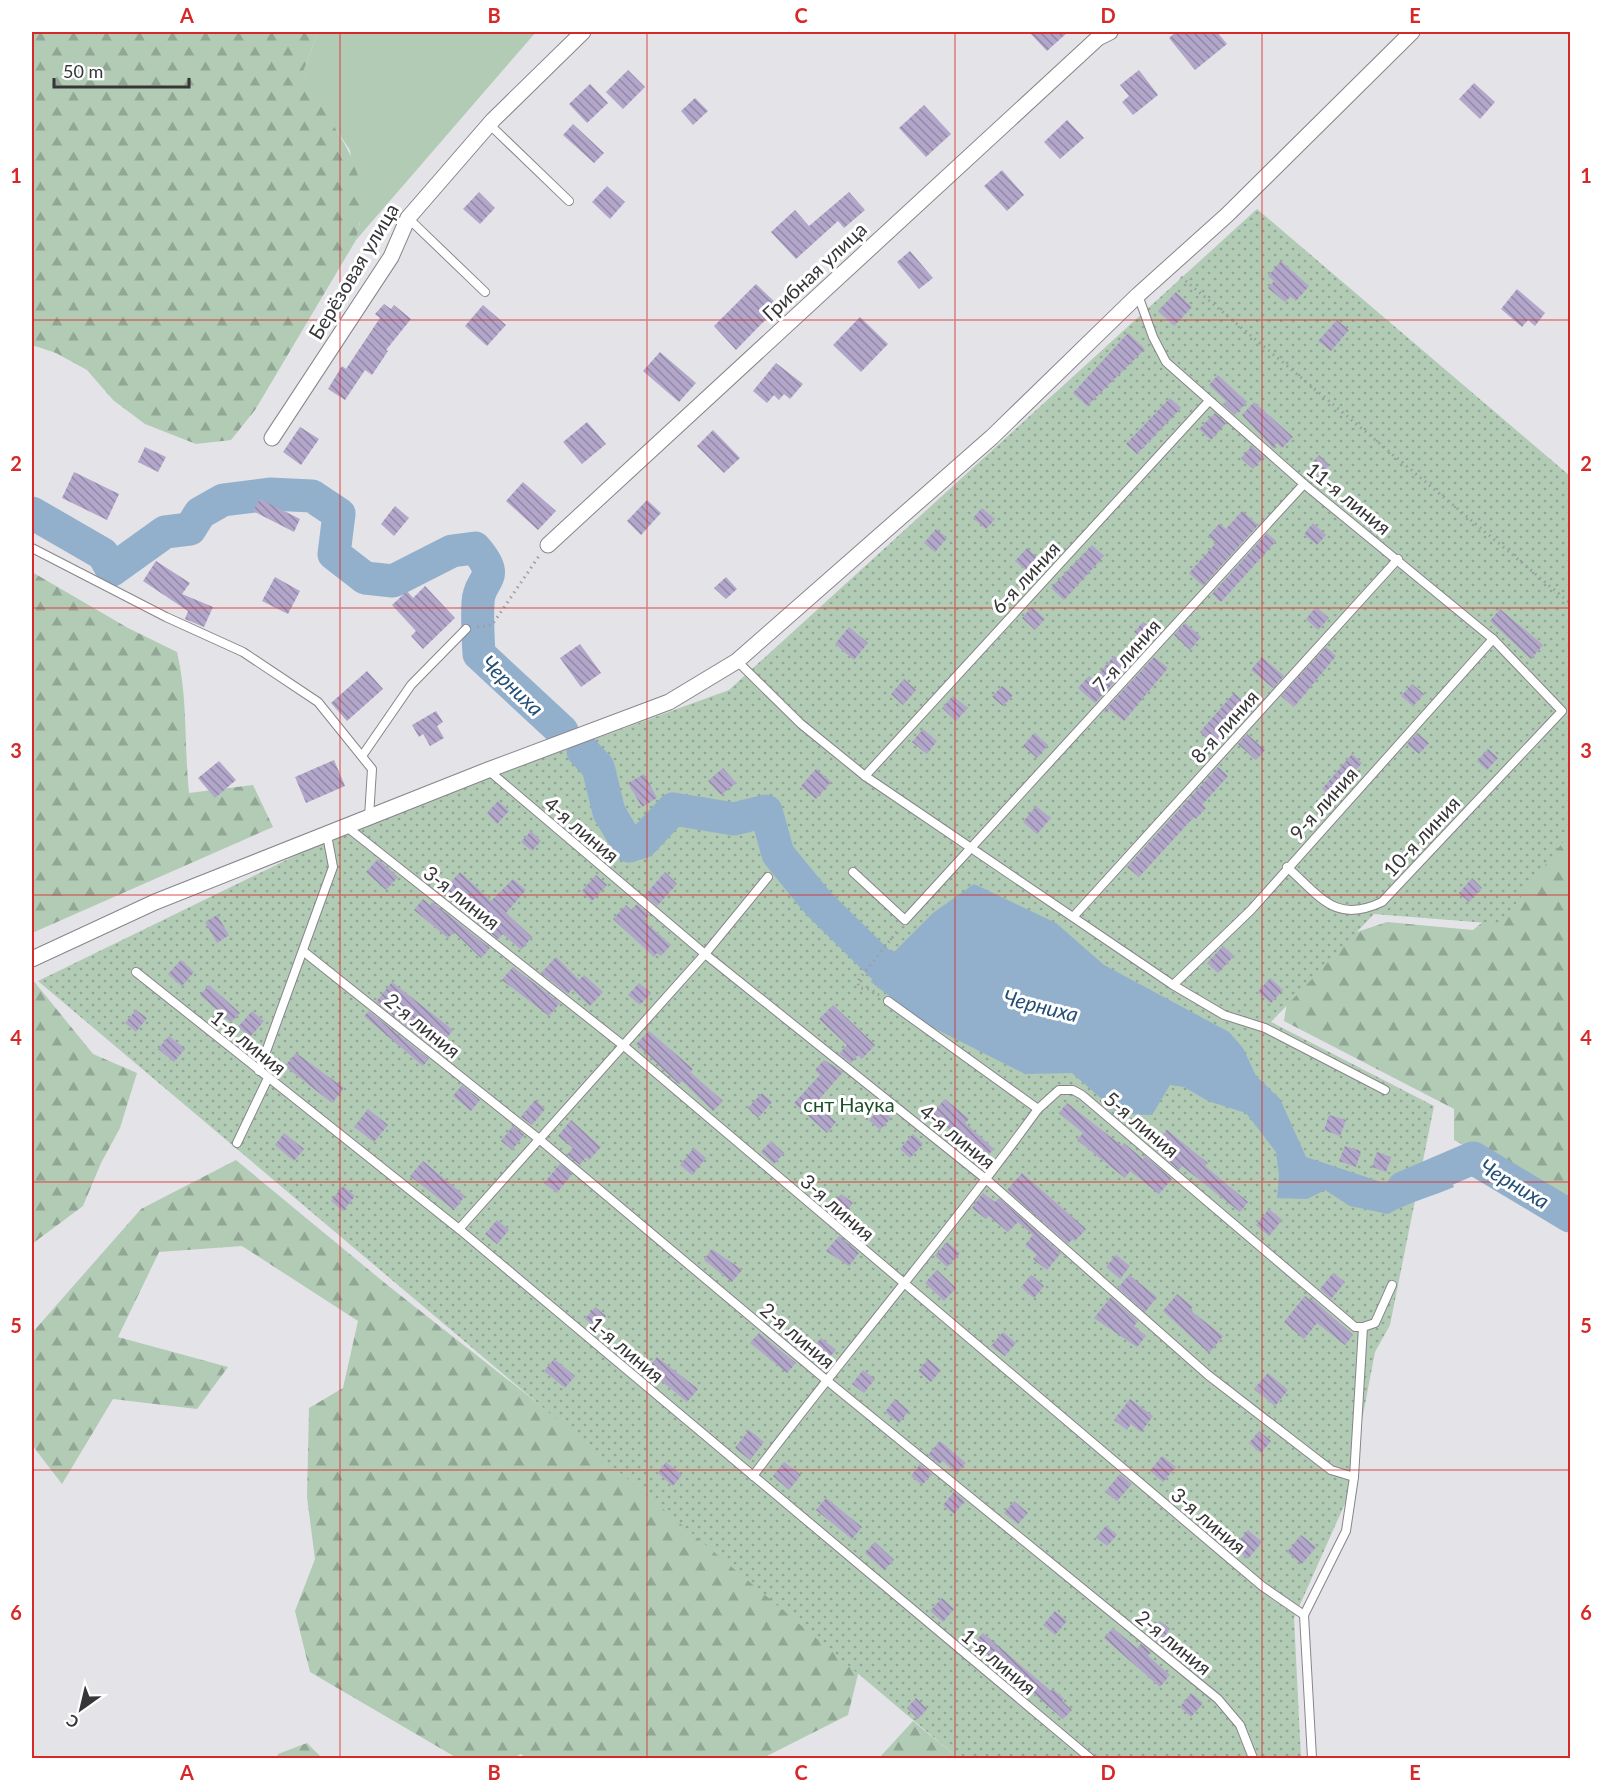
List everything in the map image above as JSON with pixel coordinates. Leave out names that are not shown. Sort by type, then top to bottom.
[{"type":"street","name":"Берёзовая улица","points":[[272,438],[391,257],[408,218],[489,124],[583,32]]},
{"type":"street","name":"Грибная улица","points":[[548,545],[1090,45],[1110,32]]},
{"type":"street","points":[[32,959],[155,902],[488,770],[669,702],[737,661],[992,437],[1138,295],[1227,215],[1412,32]]},
{"type":"lane","points":[[489,124],[569,201]]},
{"type":"lane","points":[[408,218],[485,292]]},
{"type":"lane","name":"11-я линия","points":[[1138,295],[1153,337],[1166,362],[1304,484],[1493,639],[1562,711]]},
{"type":"lane","name":"6-я линия","points":[[866,776],[1209,401]]},
{"type":"lane","name":"7-я линия","points":[[905,920],[1304,484]]},
{"type":"lane","points":[[32,548],[166,617],[243,652],[318,702],[372,769],[369,818]]},
{"type":"lane","name":"8-я линия","points":[[1074,916],[1398,559]]},
{"type":"lane","points":[[362,756],[411,686],[466,629]]},
{"type":"lane","name":"9-я линия","points":[[1173,985],[1251,910],[1493,639]]},
{"type":"lane","points":[[737,661],[801,724],[866,776],[1173,985],[1224,1015],[1265,1028],[1385,1090]]},
{"type":"lane","name":"10-я линия","points":[[1287,867],[1337,908],[1353,912],[1382,902],[1562,711]]},
{"type":"lane","name":"4-я линия","points":[[488,770],[705,954],[987,1180],[1208,1375],[1331,1470],[1354,1477]]},
{"type":"lane","name":"3-я линия","points":[[347,827],[624,1046],[902,1284],[1262,1586],[1304,1615]]},
{"type":"lane","points":[[259,1071],[333,867],[327,835]]},
{"type":"lane","points":[[854,872],[905,920]]},
{"type":"lane","points":[[459,1229],[705,954],[768,878]]},
{"type":"lane","name":"2-я линия","points":[[303,951],[539,1139],[825,1379],[1218,1699],[1240,1725],[1253,1758]]},
{"type":"lane","name":"1-я линия","points":[[136,972],[459,1229],[1090,1758]]},
{"type":"lane","points":[[753,1476],[825,1379],[987,1180],[1038,1109],[888,1002]]},
{"type":"lane","points":[[237,1143],[268,1078]]},
{"type":"lane","name":"5-я линия","points":[[1038,1109],[1059,1090],[1073,1090],[1082,1095],[1355,1327],[1363,1327]]},
{"type":"lane","points":[[1312,1758],[1304,1615],[1346,1531],[1354,1477],[1363,1327],[1375,1323],[1392,1285]]},
{"type":"path","points":[[1169,267],[1570,603]]},
{"type":"path","points":[[492,625],[548,545]]},
{"type":"path","points":[[888,1002],[870,989],[860,988],[857,982],[905,920]]},
{"type":"green space","points":[[32,32],[318,32],[303,72],[356,169],[361,190],[361,213],[356,240],[255,410],[231,440],[196,444],[145,424],[113,400],[87,370],[56,353],[32,345]]},
{"type":"green space","points":[[318,32],[536,32],[356,240],[360,223],[350,150],[315,99],[303,72]]},
{"type":"green space","name":"снт Наука","points":[[1257,209],[1570,476],[1570,833],[1500,924],[1374,914],[1271,1022],[1434,1106],[1390,1325],[1375,1352],[1347,1499],[1294,1618],[1301,1758],[958,1758],[38,981],[356,826],[729,690]]},
{"type":"green space","points":[[32,572],[128,628],[177,652],[184,704],[189,793],[253,785],[273,827],[32,933]]},
{"type":"green space","points":[[1570,786],[1570,1203],[1454,1140],[1454,1109],[1284,1021],[1289,990],[1321,944],[1387,922],[1473,930],[1536,877]]},
{"type":"green space","points":[[32,979],[93,1054],[137,1073],[120,1128],[101,1163],[83,1206],[32,1244]]},
{"type":"green space","points":[[236,1160],[386,1284],[862,1658],[848,1715],[763,1758],[525,1758],[521,1754],[513,1758],[457,1758],[310,1672],[295,1611],[315,1559],[307,1497],[309,1408],[343,1388],[358,1321],[242,1246],[159,1252],[118,1337],[228,1367],[197,1409],[113,1399],[62,1484],[32,1445],[32,1333],[141,1209]]},
{"type":"green space","points":[[913,1721],[958,1758],[879,1758]]},
{"type":"green space","points":[[307,1743],[322,1758],[277,1758],[278,1754]]},
{"type":"water","points":[[974,884],[1056,923],[1104,965],[1229,1032],[1243,1048],[1256,1076],[1280,1099],[1306,1157],[1381,1182],[1396,1183],[1445,1170],[1454,1187],[1388,1214],[1350,1206],[1325,1190],[1307,1199],[1277,1198],[1279,1175],[1276,1152],[1246,1113],[1208,1101],[1184,1087],[1170,1085],[1152,1115],[1119,1114],[1072,1073],[1025,1074],[926,1024],[871,982],[876,970],[933,913]]},
{"type":"building","points":[[1029,32],[1068,32],[1047,51]]},
{"type":"building","points":[[1176,32],[1217,32],[1227,44],[1195,70],[1169,38]]},
{"type":"building","points":[[628,70],[645,87],[623,109],[606,92]]},
{"type":"building","points":[[1139,70],[1158,95],[1133,115],[1122,102],[1129,96],[1120,85]]},
{"type":"building","points":[[1474,83],[1495,102],[1480,119],[1459,99]]},
{"type":"building","points":[[590,84],[608,103],[587,123],[569,104]]},
{"type":"building","points":[[695,98],[708,111],[693,125],[681,111]]},
{"type":"building","points":[[924,105],[951,134],[926,157],[899,128]]},
{"type":"building","points":[[1067,120],[1084,138],[1060,159],[1044,142]]},
{"type":"building","points":[[573,124],[604,153],[594,163],[563,135]]},
{"type":"building","points":[[1002,170],[1024,195],[1007,211],[984,186]]},
{"type":"building","points":[[607,186],[625,202],[610,219],[592,202]]},
{"type":"building","points":[[479,192],[495,208],[480,224],[463,209]]},
{"type":"building","points":[[849,192],[865,210],[844,228],[838,221],[796,259],[771,232],[795,210],[809,226]]},
{"type":"building","points":[[910,251],[933,278],[919,289],[897,262]]},
{"type":"building","points":[[1281,261],[1309,286],[1296,301],[1291,296],[1285,302],[1268,288],[1274,281],[1268,276]]},
{"type":"building","points":[[756,284],[779,306],[736,350],[714,326]]},
{"type":"building","points":[[1517,289],[1545,313],[1535,326],[1528,320],[1522,327],[1501,309]]},
{"type":"building","points":[[1176,292],[1192,307],[1174,326],[1158,311]]},
{"type":"building","points":[[384,304],[391,309],[394,305],[411,319],[386,350],[388,351],[372,375],[365,370],[345,400],[328,389],[342,366],[346,369],[380,318],[375,314]]},
{"type":"building","points":[[483,305],[506,325],[487,346],[465,326]]},
{"type":"building","points":[[860,317],[888,344],[861,372],[833,345]]},
{"type":"building","points":[[1337,320],[1349,330],[1331,351],[1318,341]]},
{"type":"building","points":[[1128,333],[1145,349],[1087,406],[1073,393]]},
{"type":"building","points":[[660,352],[696,383],[679,402],[643,371]]},
{"type":"building","points":[[776,363],[803,384],[790,399],[784,394],[779,400],[774,395],[767,403],[753,391]]},
{"type":"building","points":[[1218,375],[1247,402],[1235,415],[1223,404],[1226,401],[1209,385]]},
{"type":"building","points":[[1170,398],[1181,408],[1137,454],[1126,444]]},
{"type":"building","points":[[1254,402],[1293,437],[1282,448],[1277,443],[1273,448],[1242,415]]},
{"type":"building","points":[[1215,413],[1226,423],[1211,440],[1199,429]]},
{"type":"building","points":[[587,422],[606,444],[582,464],[563,442]]},
{"type":"building","points":[[300,427],[319,439],[301,465],[283,452]]},
{"type":"building","points":[[713,430],[740,458],[724,473],[697,446]]},
{"type":"building","points":[[1252,446],[1264,457],[1253,469],[1241,458]]},
{"type":"building","points":[[145,447],[166,457],[158,472],[138,462]]},
{"type":"building","points":[[1319,455],[1329,465],[1319,477],[1308,467]]},
{"type":"building","points":[[74,472],[119,494],[107,520],[62,498]]},
{"type":"building","points":[[523,482],[556,511],[538,530],[506,501]]},
{"type":"building","points":[[260,499],[300,519],[294,532],[253,511]]},
{"type":"building","points":[[647,500],[661,513],[641,535],[627,521]]},
{"type":"building","points":[[395,506],[409,518],[394,536],[381,524]]},
{"type":"building","points":[[982,508],[995,519],[986,529],[973,518]]},
{"type":"building","points":[[1242,511],[1258,525],[1203,586],[1189,573],[1216,543],[1208,536],[1219,524],[1226,529]]},
{"type":"building","points":[[1313,523],[1326,535],[1317,545],[1304,534]]},
{"type":"building","points":[[936,529],[947,538],[935,552],[924,543]]},
{"type":"building","points":[[1267,533],[1276,541],[1221,602],[1212,594]]},
{"type":"building","points":[[1092,545],[1104,556],[1064,600],[1051,588]]},
{"type":"building","points":[[1027,548],[1037,558],[1026,570],[1015,561]]},
{"type":"building","points":[[156,561],[190,583],[182,594],[213,607],[204,627],[185,619],[188,611],[143,581]]},
{"type":"building","points":[[275,577],[300,591],[288,614],[262,601]]},
{"type":"building","points":[[726,577],[737,589],[726,599],[714,588]]},
{"type":"building","points":[[425,586],[455,618],[423,649],[411,636],[416,631],[392,605],[407,591],[413,598]]},
{"type":"building","points":[[1032,607],[1045,619],[1035,630],[1022,618]]},
{"type":"building","points":[[1316,607],[1329,618],[1318,630],[1306,619]]},
{"type":"building","points":[[1500,609],[1543,645],[1531,659],[1490,621]]},
{"type":"building","points":[[1143,622],[1154,631],[1144,641],[1134,632]]},
{"type":"building","points":[[1185,623],[1201,637],[1190,650],[1174,635]]},
{"type":"building","points":[[849,627],[868,643],[854,660],[835,644]]},
{"type":"building","points":[[580,644],[601,673],[581,687],[560,658]]},
{"type":"building","points":[[1326,647],[1336,656],[1294,707],[1281,696]]},
{"type":"building","points":[[1114,656],[1128,667],[1095,703],[1078,688],[1089,676],[1093,680]]},
{"type":"building","points":[[1154,657],[1168,668],[1124,721],[1109,709],[1106,713],[1104,711]]},
{"type":"building","points":[[1262,657],[1284,676],[1273,688],[1251,670]]},
{"type":"building","points":[[367,671],[383,689],[347,721],[331,703]]},
{"type":"building","points":[[904,679],[916,690],[903,705],[891,694]]},
{"type":"building","points":[[1412,684],[1424,694],[1413,706],[1401,696]]},
{"type":"building","points":[[1002,686],[1013,695],[1003,706],[992,697]]},
{"type":"building","points":[[1234,693],[1248,706],[1233,722],[1238,727],[1229,736],[1224,732],[1213,744],[1200,732]]},
{"type":"building","points":[[953,696],[968,708],[956,721],[942,708]]},
{"type":"building","points":[[436,711],[443,722],[437,726],[444,738],[430,746],[423,734],[419,737],[412,725]]},
{"type":"building","points":[[923,729],[937,741],[927,754],[912,742]]},
{"type":"building","points":[[1034,733],[1048,745],[1037,758],[1023,746]]},
{"type":"building","points":[[1417,733],[1429,743],[1419,754],[1407,744]]},
{"type":"building","points":[[1247,734],[1265,750],[1256,760],[1238,744]]},
{"type":"building","points":[[1488,749],[1498,758],[1487,770],[1477,761]]},
{"type":"building","points":[[1352,754],[1362,763],[1332,798],[1322,789]]},
{"type":"building","points":[[334,760],[345,786],[306,803],[295,777]]},
{"type":"building","points":[[219,761],[236,780],[215,798],[198,778]]},
{"type":"building","points":[[1218,767],[1228,776],[1202,805],[1206,808],[1196,819],[1194,817],[1139,877],[1127,867]]},
{"type":"building","points":[[723,768],[736,783],[721,795],[708,781]]},
{"type":"building","points":[[816,769],[831,782],[816,799],[801,786]]},
{"type":"building","points":[[644,774],[657,798],[642,807],[628,783]]},
{"type":"building","points":[[498,801],[509,811],[497,824],[487,813]]},
{"type":"building","points":[[1036,806],[1051,818],[1037,834],[1023,822]]},
{"type":"building","points":[[531,831],[541,841],[532,851],[521,842]]},
{"type":"building","points":[[378,859],[398,877],[386,890],[366,872]]},
{"type":"building","points":[[460,872],[491,901],[513,879],[526,890],[506,913],[532,937],[521,950],[503,934],[498,939],[441,893]]},
{"type":"building","points":[[665,872],[677,884],[657,906],[645,895]]},
{"type":"building","points":[[596,875],[607,885],[592,901],[582,891]]},
{"type":"building","points":[[1472,878],[1482,888],[1469,902],[1459,893]]},
{"type":"building","points":[[423,899],[430,905],[432,902],[490,948],[481,958],[454,932],[448,938],[414,910]]},
{"type":"building","points":[[637,904],[649,915],[644,921],[671,945],[661,956],[657,953],[654,957],[613,919],[626,905],[631,910]]},
{"type":"building","points":[[217,915],[229,935],[217,943],[205,922]]},
{"type":"building","points":[[1223,946],[1234,956],[1218,973],[1207,963]]},
{"type":"building","points":[[556,957],[579,980],[584,975],[603,992],[590,1006],[572,989],[568,994],[541,973]]},
{"type":"building","points":[[181,960],[194,972],[182,986],[168,974]]},
{"type":"building","points":[[513,967],[560,1003],[549,1016],[502,980]]},
{"type":"building","points":[[1270,978],[1283,990],[1271,1003],[1258,992]]},
{"type":"building","points":[[392,982],[453,1030],[437,1050],[376,1002]]},
{"type":"building","points":[[639,983],[651,993],[640,1005],[628,995]]},
{"type":"building","points":[[209,985],[240,1013],[231,1022],[200,995]]},
{"type":"building","points":[[833,1005],[875,1045],[862,1059],[858,1055],[851,1063],[839,1054],[847,1045],[819,1019]]},
{"type":"building","points":[[136,1010],[147,1018],[136,1032],[125,1023]]},
{"type":"building","points":[[252,1011],[264,1021],[250,1037],[238,1027]]},
{"type":"building","points":[[369,1011],[429,1059],[423,1066],[364,1016]]},
{"type":"building","points":[[649,1031],[693,1069],[690,1072],[723,1101],[713,1111],[682,1081],[679,1084],[636,1044]]},
{"type":"building","points":[[169,1036],[185,1049],[174,1062],[158,1049]]},
{"type":"building","points":[[296,1053],[344,1088],[332,1103],[285,1066]]},
{"type":"building","points":[[824,1060],[843,1072],[816,1103],[836,1122],[827,1133],[794,1103],[820,1075],[815,1070]]},
{"type":"building","points":[[462,1085],[480,1100],[471,1111],[453,1096]]},
{"type":"building","points":[[762,1093],[772,1102],[758,1118],[748,1108]]},
{"type":"building","points":[[945,1099],[969,1119],[965,1123],[994,1149],[983,1160],[932,1113]]},
{"type":"building","points":[[535,1100],[545,1109],[532,1125],[521,1117]]},
{"type":"building","points":[[1067,1103],[1122,1146],[1124,1143],[1143,1159],[1145,1156],[1172,1179],[1159,1194],[1130,1171],[1125,1178],[1077,1140],[1083,1133],[1059,1113]]},
{"type":"building","points":[[881,1108],[891,1118],[880,1130],[869,1120]]},
{"type":"building","points":[[368,1109],[388,1125],[374,1142],[354,1127]]},
{"type":"building","points":[[1329,1115],[1346,1120],[1340,1136],[1324,1130]]},
{"type":"building","points":[[571,1120],[601,1147],[589,1160],[586,1157],[580,1165],[567,1155],[573,1148],[558,1136]]},
{"type":"building","points":[[513,1126],[524,1135],[512,1150],[501,1141]]},
{"type":"building","points":[[1167,1130],[1208,1163],[1205,1166],[1248,1202],[1240,1212],[1182,1166],[1179,1170],[1153,1147]]},
{"type":"building","points":[[284,1133],[304,1149],[294,1161],[275,1145]]},
{"type":"building","points":[[913,1134],[923,1144],[910,1158],[900,1149]]},
{"type":"building","points":[[771,1141],[784,1153],[774,1164],[761,1152]]},
{"type":"building","points":[[1345,1146],[1361,1151],[1356,1167],[1339,1161]]},
{"type":"building","points":[[694,1148],[706,1158],[692,1175],[680,1165]]},
{"type":"building","points":[[1377,1152],[1391,1157],[1386,1172],[1372,1167]]},
{"type":"building","points":[[423,1161],[465,1196],[454,1210],[410,1176]]},
{"type":"building","points":[[560,1164],[572,1174],[557,1193],[544,1183]]},
{"type":"building","points":[[1022,1173],[1086,1229],[1075,1241],[1072,1239],[1068,1244],[1007,1190]]},
{"type":"building","points":[[343,1186],[355,1196],[343,1211],[331,1201]]},
{"type":"building","points":[[983,1193],[995,1202],[999,1198],[1061,1253],[1047,1270],[1033,1259],[1037,1255],[1025,1245],[1033,1235],[1018,1222],[1008,1232],[989,1216],[986,1219],[972,1208]]},
{"type":"building","points":[[841,1194],[853,1203],[841,1218],[830,1208]]},
{"type":"building","points":[[1269,1209],[1282,1220],[1269,1236],[1256,1225]]},
{"type":"building","points":[[854,1217],[875,1233],[867,1244],[846,1226]]},
{"type":"building","points":[[497,1220],[509,1230],[497,1244],[485,1234]]},
{"type":"building","points":[[839,1236],[859,1253],[849,1266],[826,1251]]},
{"type":"building","points":[[947,1242],[960,1253],[947,1267],[935,1256]]},
{"type":"building","points":[[712,1249],[742,1270],[732,1282],[704,1260]]},
{"type":"building","points":[[1116,1255],[1130,1266],[1120,1279],[1106,1267]]},
{"type":"building","points":[[937,1270],[956,1288],[944,1301],[925,1283]]},
{"type":"building","points":[[1333,1273],[1345,1282],[1331,1299],[1320,1289]]},
{"type":"building","points":[[1031,1275],[1044,1286],[1034,1298],[1021,1287]]},
{"type":"building","points":[[1129,1275],[1157,1297],[1145,1312],[1118,1288]]},
{"type":"building","points":[[1177,1294],[1193,1307],[1190,1310],[1223,1336],[1209,1353],[1163,1311]]},
{"type":"building","points":[[1305,1296],[1311,1301],[1312,1299],[1353,1335],[1345,1345],[1317,1323],[1304,1339],[1284,1322]]},
{"type":"building","points":[[1111,1297],[1138,1321],[1134,1326],[1146,1336],[1137,1347],[1094,1318]]},
{"type":"building","points":[[595,1307],[606,1316],[597,1328],[585,1319]]},
{"type":"building","points":[[1003,1332],[1016,1343],[1005,1356],[991,1346]]},
{"type":"building","points":[[759,1333],[796,1363],[787,1373],[750,1343]]},
{"type":"building","points":[[821,1338],[836,1350],[824,1364],[809,1352]]},
{"type":"building","points":[[657,1357],[698,1389],[687,1402],[647,1369]]},
{"type":"building","points":[[554,1359],[575,1376],[565,1388],[544,1371]]},
{"type":"building","points":[[928,1359],[941,1370],[931,1382],[918,1371]]},
{"type":"building","points":[[863,1370],[875,1379],[864,1393],[852,1384]]},
{"type":"building","points":[[1268,1373],[1288,1390],[1275,1406],[1254,1389]]},
{"type":"building","points":[[895,1399],[909,1411],[899,1423],[885,1412]]},
{"type":"building","points":[[1130,1399],[1153,1416],[1141,1432],[1131,1424],[1127,1430],[1114,1420]]},
{"type":"building","points":[[749,1430],[764,1442],[750,1460],[735,1448]]},
{"type":"building","points":[[1259,1431],[1271,1441],[1261,1453],[1249,1443]]},
{"type":"building","points":[[940,1441],[966,1463],[957,1473],[943,1461],[939,1464],[928,1455]]},
{"type":"building","points":[[1162,1456],[1176,1467],[1163,1482],[1150,1471]]},
{"type":"building","points":[[666,1462],[682,1475],[673,1486],[658,1473]]},
{"type":"building","points":[[784,1462],[801,1475],[789,1490],[773,1476]]},
{"type":"building","points":[[920,1464],[932,1474],[922,1485],[911,1476]]},
{"type":"building","points":[[1120,1474],[1132,1484],[1117,1501],[1105,1492]]},
{"type":"building","points":[[954,1492],[965,1501],[954,1514],[943,1505]]},
{"type":"building","points":[[826,1498],[862,1527],[852,1539],[816,1510]]},
{"type":"building","points":[[1014,1501],[1028,1513],[1018,1524],[1004,1513]]},
{"type":"building","points":[[1106,1526],[1117,1535],[1107,1546],[1096,1537]]},
{"type":"building","points":[[1248,1530],[1262,1542],[1248,1559],[1234,1547]]},
{"type":"building","points":[[1301,1535],[1316,1547],[1302,1564],[1287,1552]]},
{"type":"building","points":[[875,1542],[894,1560],[884,1570],[865,1553]]},
{"type":"building","points":[[942,1598],[954,1609],[943,1622],[930,1611]]},
{"type":"building","points":[[1055,1611],[1067,1621],[1055,1635],[1043,1625]]},
{"type":"building","points":[[1160,1621],[1170,1629],[1159,1643],[1148,1634]]},
{"type":"building","points":[[1113,1628],[1137,1648],[1141,1644],[1151,1652],[1148,1656],[1170,1675],[1160,1687],[1104,1638]]},
{"type":"building","points":[[983,1633],[1051,1691],[1053,1689],[1072,1710],[1063,1719],[1023,1684],[1020,1686],[975,1642]]},
{"type":"building","points":[[1189,1649],[1201,1659],[1192,1670],[1180,1660]]},
{"type":"building","points":[[1191,1693],[1203,1703],[1191,1717],[1180,1707]]},
{"type":"building","points":[[916,1698],[927,1709],[918,1719],[907,1708]]},
{"type":"waterway","name":"Черниха","points":[[32,513],[103,554],[112,570],[165,532],[190,529],[200,513],[223,500],[270,494],[312,496],[339,514],[334,554],[365,578],[393,581],[452,551],[475,548],[483,558],[489,573],[479,594],[478,602],[479,654],[562,731]]},
{"type":"waterway","name":"Черниха","points":[[583,751],[598,767],[609,812],[629,846],[642,842],[673,809],[734,819],[766,811],[778,854],[818,903],[881,965],[924,976]]},
{"type":"waterway","name":"Черниха","points":[[1403,1188],[1473,1158],[1570,1216]]}]
